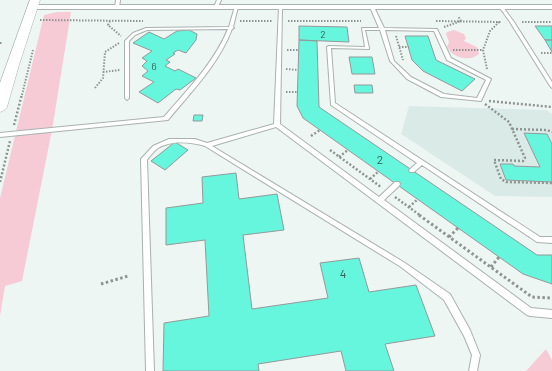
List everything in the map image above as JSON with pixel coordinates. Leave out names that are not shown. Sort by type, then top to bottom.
[{"type":"main road","points":[[0,107],[12,65],[34,4]]},
{"type":"street","points":[[34,4],[218,4],[236,7],[372,8],[552,7]]},
{"type":"lane","points":[[0,135],[166,119],[220,51],[235,21],[236,7]]},
{"type":"lane","points":[[276,125],[280,7]]},
{"type":"lane","points":[[372,8],[382,29],[392,61],[409,78],[443,96],[479,100],[489,79],[448,59],[436,30],[394,30],[382,29],[364,29],[367,48],[329,47],[333,104],[539,240],[552,240]]},
{"type":"lane","points":[[502,8],[552,86]]},
{"type":"lane","points":[[127,98],[127,41],[134,34],[146,29],[232,28]]},
{"type":"lane","points":[[207,145],[276,125]]},
{"type":"lane","points":[[276,125],[530,312],[552,314]]},
{"type":"lane","points":[[150,371],[144,159],[155,147],[169,141],[194,141],[207,145],[403,265],[447,297],[467,333],[476,355],[473,371]]},
{"type":"lane","points":[[412,170],[422,162]]},
{"type":"lane","points":[[379,201],[397,184]]},
{"type":"path","points":[[452,16],[458,16],[461,21]]},
{"type":"path","points":[[40,20],[144,21]]},
{"type":"path","points":[[95,88],[103,78],[105,52],[124,39],[108,25],[110,21]]},
{"type":"path","points":[[235,21],[378,21]]},
{"type":"path","points":[[430,21],[552,22]]},
{"type":"path","points":[[436,30],[461,21]]},
{"type":"path","points":[[489,79],[483,50],[490,31],[499,22]]},
{"type":"path","points":[[394,30],[403,60],[408,65]]},
{"type":"path","points":[[0,182],[34,43]]},
{"type":"path","points":[[286,50],[299,50]]},
{"type":"path","points":[[445,50],[483,50]]},
{"type":"path","points":[[541,53],[552,53]]},
{"type":"path","points":[[286,69],[298,70]]},
{"type":"path","points":[[103,72],[116,70]]},
{"type":"path","points":[[286,92],[297,92]]},
{"type":"path","points":[[479,100],[552,107]]},
{"type":"path","points":[[479,100],[509,122],[525,159],[523,161],[494,160],[500,178],[506,182],[552,183]]},
{"type":"path","points":[[512,129],[547,130],[552,132]]},
{"type":"path","points":[[311,136],[320,130]]},
{"type":"path","points":[[339,157],[348,150]]},
{"type":"path","points":[[370,179],[379,171]]},
{"type":"path","points":[[408,207],[418,199]]},
{"type":"path","points":[[450,237],[458,228]]},
{"type":"path","points":[[491,267],[499,257]]},
{"type":"path","points":[[101,284],[128,276]]},
{"type":"shaded area","points":[[57,12],[71,12],[52,130],[22,281],[5,286],[0,316],[0,198],[44,15]]},
{"type":"shaded area","points":[[454,30],[464,34],[466,38],[464,41],[477,47],[479,54],[471,58],[462,58],[449,51],[447,47],[449,42],[446,34],[447,32]]},
{"type":"shaded area","points":[[409,106],[547,110],[552,114],[552,197],[495,196],[401,134]]},
{"type":"shaded area","points":[[546,349],[552,360],[552,371],[526,371]]},
{"type":"building","points":[[299,26],[347,27],[349,42],[299,40]]},
{"type":"building","points":[[535,26],[552,26],[552,40],[545,40]]},
{"type":"building","points":[[189,30],[197,34],[196,40],[186,53],[178,50],[173,53],[175,54],[166,60],[170,62],[165,66],[175,71],[178,69],[196,78],[180,90],[176,89],[158,103],[139,92],[154,82],[142,76],[148,71],[142,66],[147,61],[142,58],[152,51],[133,43],[149,32],[164,39],[177,31]]},
{"type":"building","points":[[405,36],[428,36],[436,60],[475,79],[462,91],[423,71],[412,60]]},
{"type":"building","points":[[299,40],[317,41],[319,107],[537,255],[552,255],[552,284],[523,274],[303,118],[297,106]]},
{"type":"building","points":[[545,40],[552,40],[552,52]]},
{"type":"building","points":[[349,57],[372,57],[375,74],[352,74]]},
{"type":"building","points":[[354,85],[372,85],[373,93],[355,93]]},
{"type":"building","points":[[194,115],[203,115],[202,121],[193,121]]},
{"type":"building","points":[[524,133],[547,134],[552,144],[552,182],[506,180],[500,164],[540,167]]},
{"type":"building","points":[[175,142],[188,150],[165,170],[151,161]]},
{"type":"building","points":[[236,173],[239,199],[277,194],[284,230],[243,235],[252,309],[328,298],[320,263],[359,258],[369,292],[416,285],[435,336],[385,344],[394,371],[346,371],[341,351],[258,364],[259,371],[163,371],[164,323],[209,316],[205,240],[166,245],[166,208],[203,203],[202,177]]}]
